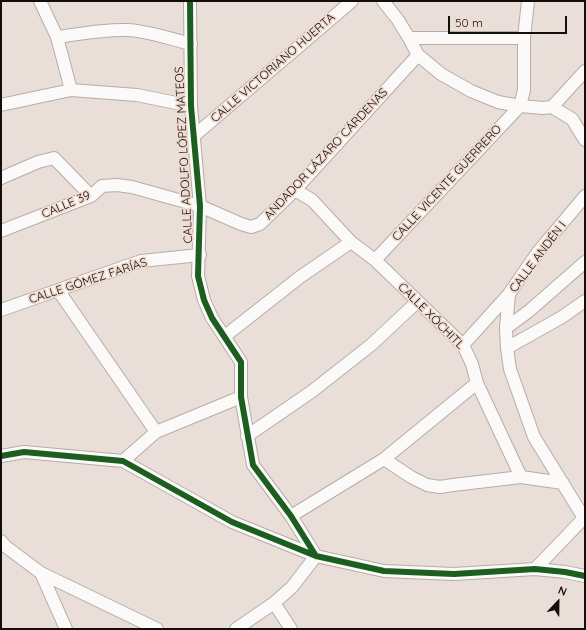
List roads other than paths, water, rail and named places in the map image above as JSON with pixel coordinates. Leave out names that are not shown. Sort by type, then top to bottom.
[{"type":"street","points":[[40,1],[57,36],[72,90]]},
{"type":"street","name":"CALLE ADOLFO LÓPEZ MATEOS","points":[[190,1],[191,106],[195,135],[200,206],[200,255],[198,276],[204,300],[212,318],[241,362],[241,397],[253,464],[291,516],[316,556]]},
{"type":"street","name":"CALLE VICTORIANO HUERTA","points":[[195,135],[352,1]]},
{"type":"street","points":[[382,1],[398,20],[418,55],[441,74],[498,102],[520,106],[543,108],[552,107],[572,119],[585,140]]},
{"type":"street","points":[[520,106],[524,90],[524,38],[528,1]]},
{"type":"street","points":[[57,36],[128,30],[149,33],[191,44]]},
{"type":"street","points":[[409,38],[524,38]]},
{"type":"street","name":"ANDADOR LÁZARO CÁRDENAS","points":[[200,206],[251,227],[260,224],[294,190],[418,55]]},
{"type":"street","points":[[552,107],[585,71]]},
{"type":"street","points":[[1,105],[72,90],[137,96],[191,106]]},
{"type":"street","name":"CALLE VICENTE GUERRERO","points":[[375,260],[520,106]]},
{"type":"street","points":[[1,178],[38,162],[54,158],[91,196]]},
{"type":"street","name":"CALLE 39","points":[[1,231],[91,196],[102,186],[117,185],[132,187],[200,206]]},
{"type":"street","name":"CALLE XÓCHITL","points":[[294,190],[312,200],[351,242],[375,260],[463,345],[472,364],[477,383],[521,477]]},
{"type":"street","name":"CALLE ANDÉN I","points":[[563,483],[534,437],[510,369],[506,328],[509,294],[538,252],[585,196]]},
{"type":"street","points":[[225,336],[300,277],[351,242]]},
{"type":"street","name":"CALLE GÓMEZ FARÍAS","points":[[1,310],[141,261],[200,255]]},
{"type":"street","points":[[506,328],[529,311],[585,262]]},
{"type":"street","points":[[58,290],[156,432]]},
{"type":"street","points":[[463,345],[509,294]]},
{"type":"street","points":[[507,348],[562,317],[585,301]]},
{"type":"street","points":[[247,436],[311,392],[371,345],[418,302]]},
{"type":"street","points":[[291,516],[384,459],[477,383]]},
{"type":"street","points":[[123,461],[156,432],[241,397]]},
{"type":"street","points":[[1,456],[24,452],[123,461],[226,519],[316,556],[384,571],[454,574],[535,569],[585,576]]},
{"type":"street","points":[[384,459],[411,477],[427,485],[440,487],[453,484],[521,477],[563,483],[585,517],[535,569]]},
{"type":"street","points":[[1,541],[5,546],[41,573],[157,629]]},
{"type":"street","points":[[236,629],[274,603],[292,587],[316,556]]},
{"type":"street","points":[[41,573],[66,629]]},
{"type":"street","points":[[274,603],[291,629]]}]
